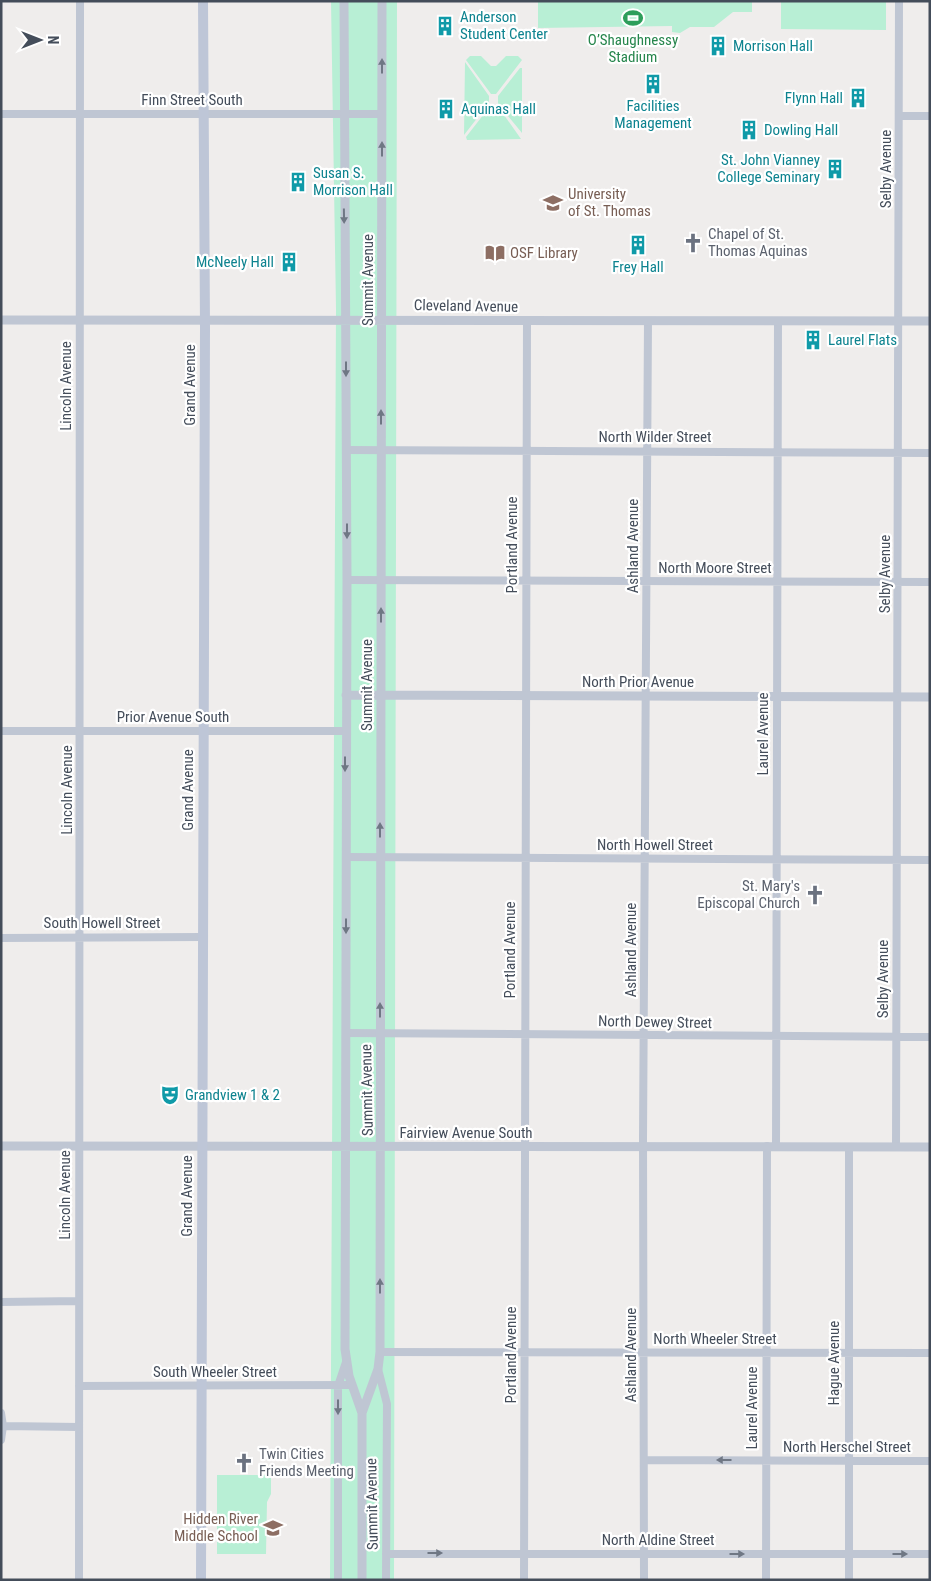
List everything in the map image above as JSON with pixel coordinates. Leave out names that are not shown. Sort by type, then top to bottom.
[{"type":"main road","name":"Grand Avenue","points":[[201,1580],[205,320],[203,1]]},
{"type":"street","name":"Lincoln Avenue","points":[[79,1580],[80,1]]},
{"type":"street","name":"Summit Avenue","points":[[344,1],[343,114],[347,580],[344,1146],[347,1360],[352,1385],[362,1413],[362,1580]]},
{"type":"street","name":"Summit Avenue","points":[[362,1413],[378,1369],[380,1352],[382,1]]},
{"type":"street","name":"Selby Avenue","points":[[896,1146],[899,1]]},
{"type":"street","name":"Finn Street South","points":[[1,114],[382,114]]},
{"type":"street","points":[[900,116],[930,116]]},
{"type":"street","name":"Cleveland Avenue","points":[[1,320],[930,321]]},
{"type":"street","name":"Portland Avenue","points":[[524,1580],[524,858],[527,320]]},
{"type":"street","name":"Ashland Avenue","points":[[644,1580],[644,1035],[648,321]]},
{"type":"street","name":"Laurel Avenue","points":[[766,1580],[766,1353],[771,1146],[776,1037],[778,321]]},
{"type":"street","name":"North Wilder Street","points":[[346,450],[930,453]]},
{"type":"street","name":"North Moore Street","points":[[347,580],[930,582]]},
{"type":"street","name":"North Prior Avenue","points":[[346,695],[930,696]]},
{"type":"street","name":"Prior Avenue South","points":[[1,731],[345,731]]},
{"type":"street","points":[[346,857],[380,857]]},
{"type":"street","name":"North Howell Street","points":[[380,857],[930,860]]},
{"type":"street","name":"South Howell Street","points":[[1,938],[202,937]]},
{"type":"street","name":"North Dewey Street","points":[[346,1033],[930,1037]]},
{"type":"street","name":"Fairview Avenue South","points":[[1,1146],[930,1147]]},
{"type":"street","name":"Hague Avenue","points":[[849,1146],[849,1580]]},
{"type":"street","points":[[1,1302],[79,1301]]},
{"type":"street","name":"North Wheeler Street","points":[[380,1352],[930,1353]]},
{"type":"street","name":"Summit Avenue","points":[[338,1580],[338,1386],[347,1360]]},
{"type":"street","name":"Summit Avenue","points":[[378,1369],[386,1404],[386,1580]]},
{"type":"street","name":"South Wheeler Street","points":[[79,1386],[352,1385]]},
{"type":"street","points":[[1,1413],[3,1426],[1,1440]]},
{"type":"street","points":[[3,1426],[79,1427]]},
{"type":"street","name":"North Herschel Street","points":[[645,1460],[930,1462]]},
{"type":"street","name":"North Aldine Street","points":[[386,1554],[930,1554]]},
{"type":"green space","points":[[331,1],[397,1],[394,1580],[330,1580],[336,309]]},
{"type":"green space","name":"O’Shaughnessy Stadium","points":[[538,1],[752,1],[752,12],[733,12],[714,27],[690,27],[680,33],[672,32],[672,26],[538,28]]},
{"type":"green space","points":[[781,1],[886,1],[886,30],[781,29]]},
{"type":"green space","points":[[470,56],[481,56],[491,66],[496,66],[506,56],[518,56],[522,60],[496,94],[491,94],[466,60]]},
{"type":"green space","points":[[465,62],[489,96],[489,103],[464,135]]},
{"type":"green space","points":[[520,68],[522,68],[522,133],[498,104],[498,96]]},
{"type":"green space","points":[[491,105],[497,105],[521,139],[467,140],[466,137]]},
{"type":"green space","points":[[217,1475],[271,1475],[271,1494],[267,1502],[266,1554],[217,1554]]},
{"type":"place","name":"O’Shaughnessy Stadium","points":[[633,18]]},
{"type":"place","name":"Anderson Student Center","points":[[445,26]]},
{"type":"place","name":"Morrison Hall","points":[[718,46]]},
{"type":"place","name":"Facilities Management","points":[[653,84]]},
{"type":"place","name":"Flynn Hall","points":[[858,98]]},
{"type":"place","name":"Aquinas Hall","points":[[446,109]]},
{"type":"place","name":"Dowling Hall","points":[[749,130]]},
{"type":"place","name":"St. John Vianney College Seminary","points":[[835,169]]},
{"type":"place","name":"Susan S. Morrison Hall","points":[[298,182]]},
{"type":"place","name":"University of St. Thomas","points":[[553,203]]},
{"type":"place","name":"Chapel of St. Thomas Aquinas","points":[[693,243]]},
{"type":"place","name":"Frey Hall","points":[[638,245]]},
{"type":"place","name":"OSF Library","points":[[495,253]]},
{"type":"place","name":"McNeely Hall","points":[[289,262]]},
{"type":"place","name":"Laurel Flats","points":[[813,340]]},
{"type":"place","name":"St. Mary's Episcopal Church","points":[[815,895]]},
{"type":"place","name":"Grandview 1 & 2","points":[[170,1095]]},
{"type":"place","name":"Twin Cities Friends Meeting","points":[[244,1463]]},
{"type":"place","name":"Hidden River Middle School","points":[[273,1528]]}]
